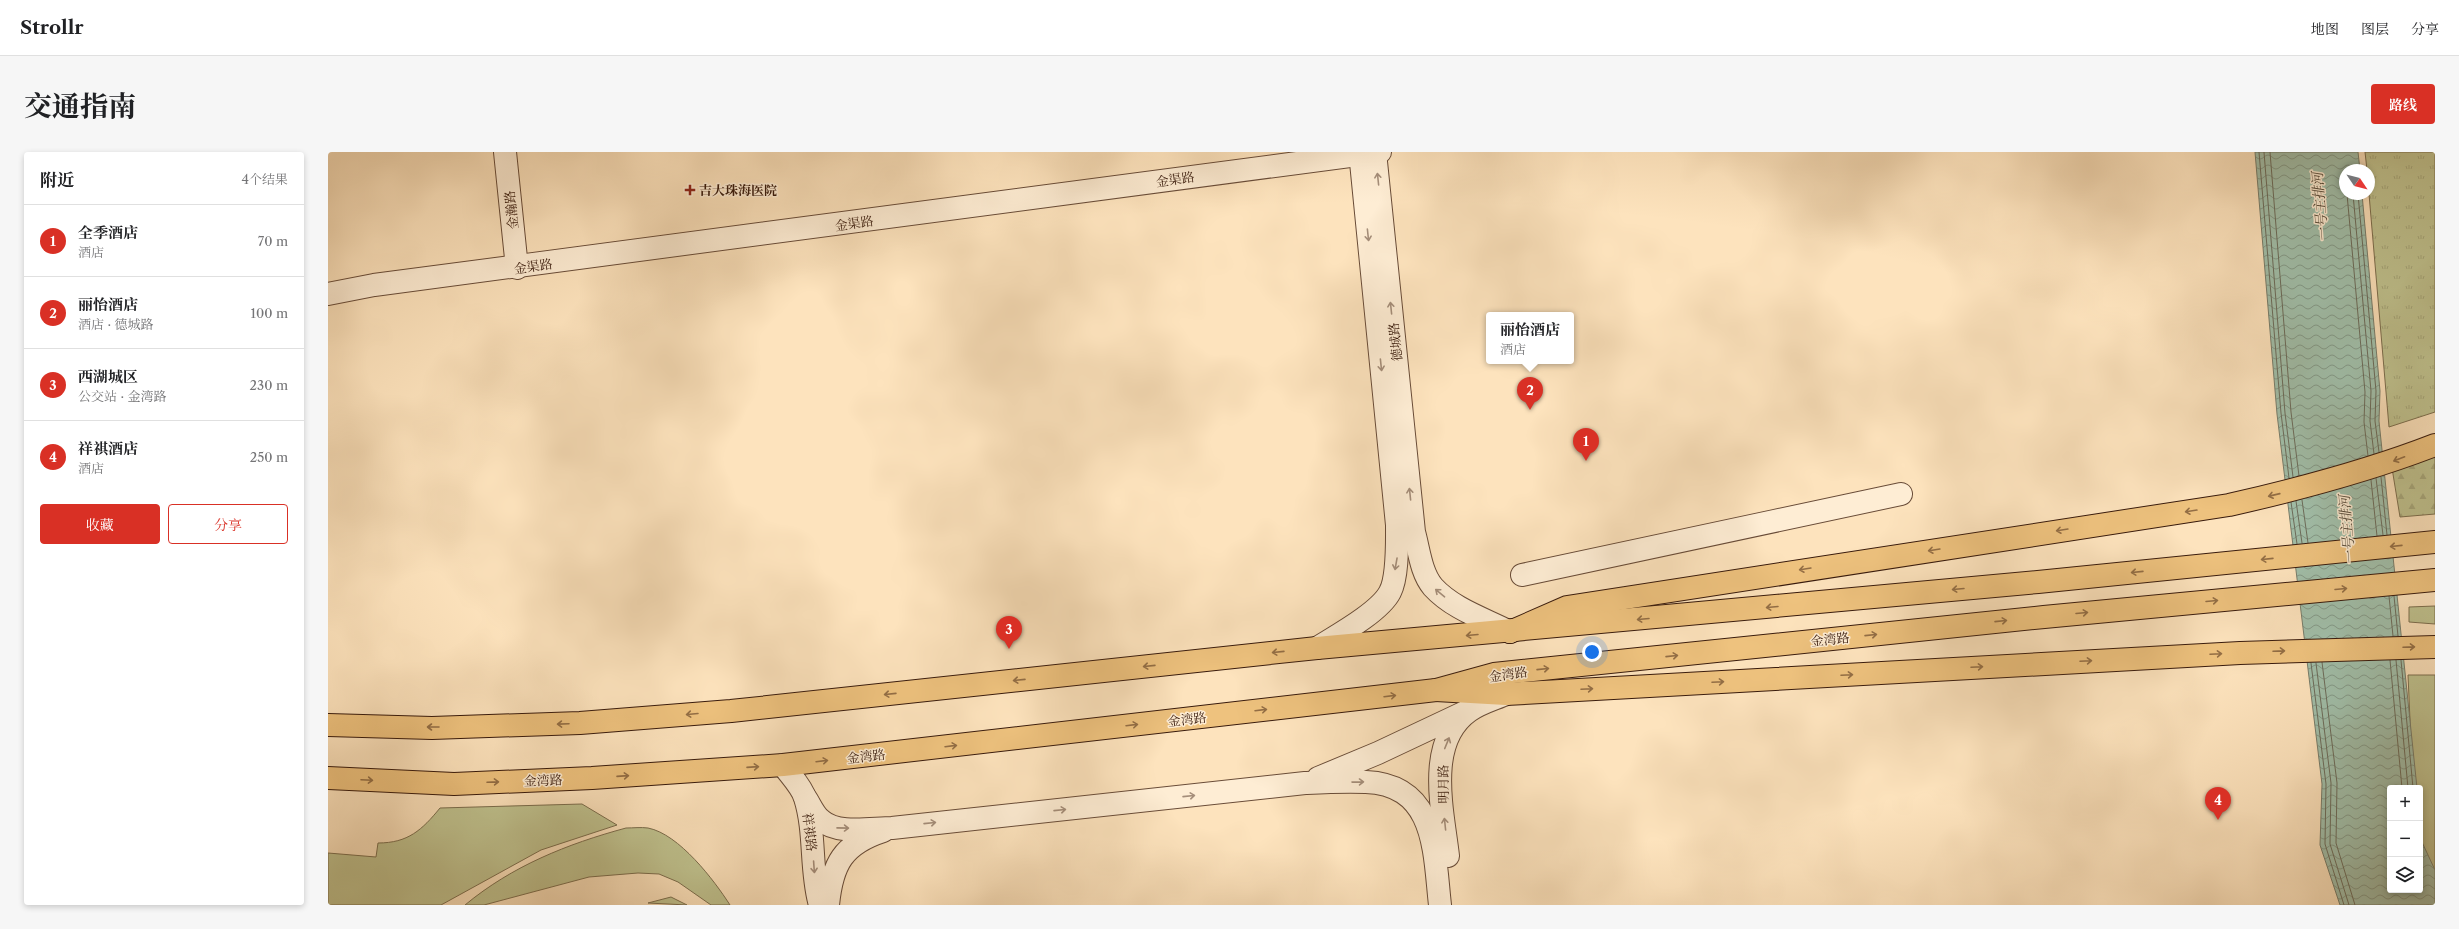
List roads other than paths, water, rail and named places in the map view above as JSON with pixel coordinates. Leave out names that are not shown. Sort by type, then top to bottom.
[{"type":"main road","points":[[1510,632],[1567,607],[2229,505],[2328,481],[2389,463],[2435,445]]},
{"type":"main road","points":[[328,725],[432,728],[588,723],[731,711],[1317,648],[1510,632],[2038,582],[2435,542]]},
{"type":"main road","name":"金湾路","points":[[328,778],[454,784],[592,778],[783,765],[1436,690],[1494,674],[2044,617],[2435,580]]},
{"type":"main road","points":[[1436,690],[1506,694],[2240,653],[2435,647]]},
{"type":"street","name":"金瀚路","points":[[505,152],[517,268]]},
{"type":"street","name":"金渠路","points":[[328,294],[374,285],[517,268],[1370,153]]},
{"type":"street","name":"德城路","points":[[1370,153],[1406,529]]},
{"type":"street","points":[[1522,575],[1901,494]]},
{"type":"street","points":[[1406,529],[1422,566],[1433,586],[1465,610],[1510,632]]},
{"type":"street","points":[[1317,648],[1365,618],[1390,592],[1406,529]]},
{"type":"street","name":"明月路","points":[[1453,905],[1440,781],[1441,764],[1445,745],[1454,728],[1469,711],[1506,694]]},
{"type":"street","points":[[1305,783],[1378,753],[1469,711]]},
{"type":"street","name":"祥祺路","points":[[783,765],[805,797],[811,828],[816,890],[820,905]]},
{"type":"street","points":[[805,797],[820,820],[828,825],[838,828],[892,828],[1305,783],[1368,782],[1387,786],[1407,795],[1422,810],[1429,824],[1440,905]]},
{"type":"street","points":[[828,905],[831,880],[838,861],[851,846],[869,836],[892,828]]},
{"type":"water","name":"一号主排河","points":[[2255,152],[2358,152],[2359,164],[2339,164],[2339,200],[2363,200],[2380,391],[2379,421],[2417,785],[2387,785],[2387,893],[2423,893],[2423,844],[2435,870],[2435,905],[2340,905],[2320,845],[2322,784],[2277,414]]},
{"type":"place","name":"吉大珠海医院","points":[[690,190]]},
{"type":"place","name":"丽怡酒店","points":[[1530,410]]},
{"type":"place","name":"全季酒店","points":[[1586,461]]},
{"type":"place","name":"西湖城区","points":[[1009,649]]},
{"type":"place","name":"祥祺酒店","points":[[2218,820]]}]
